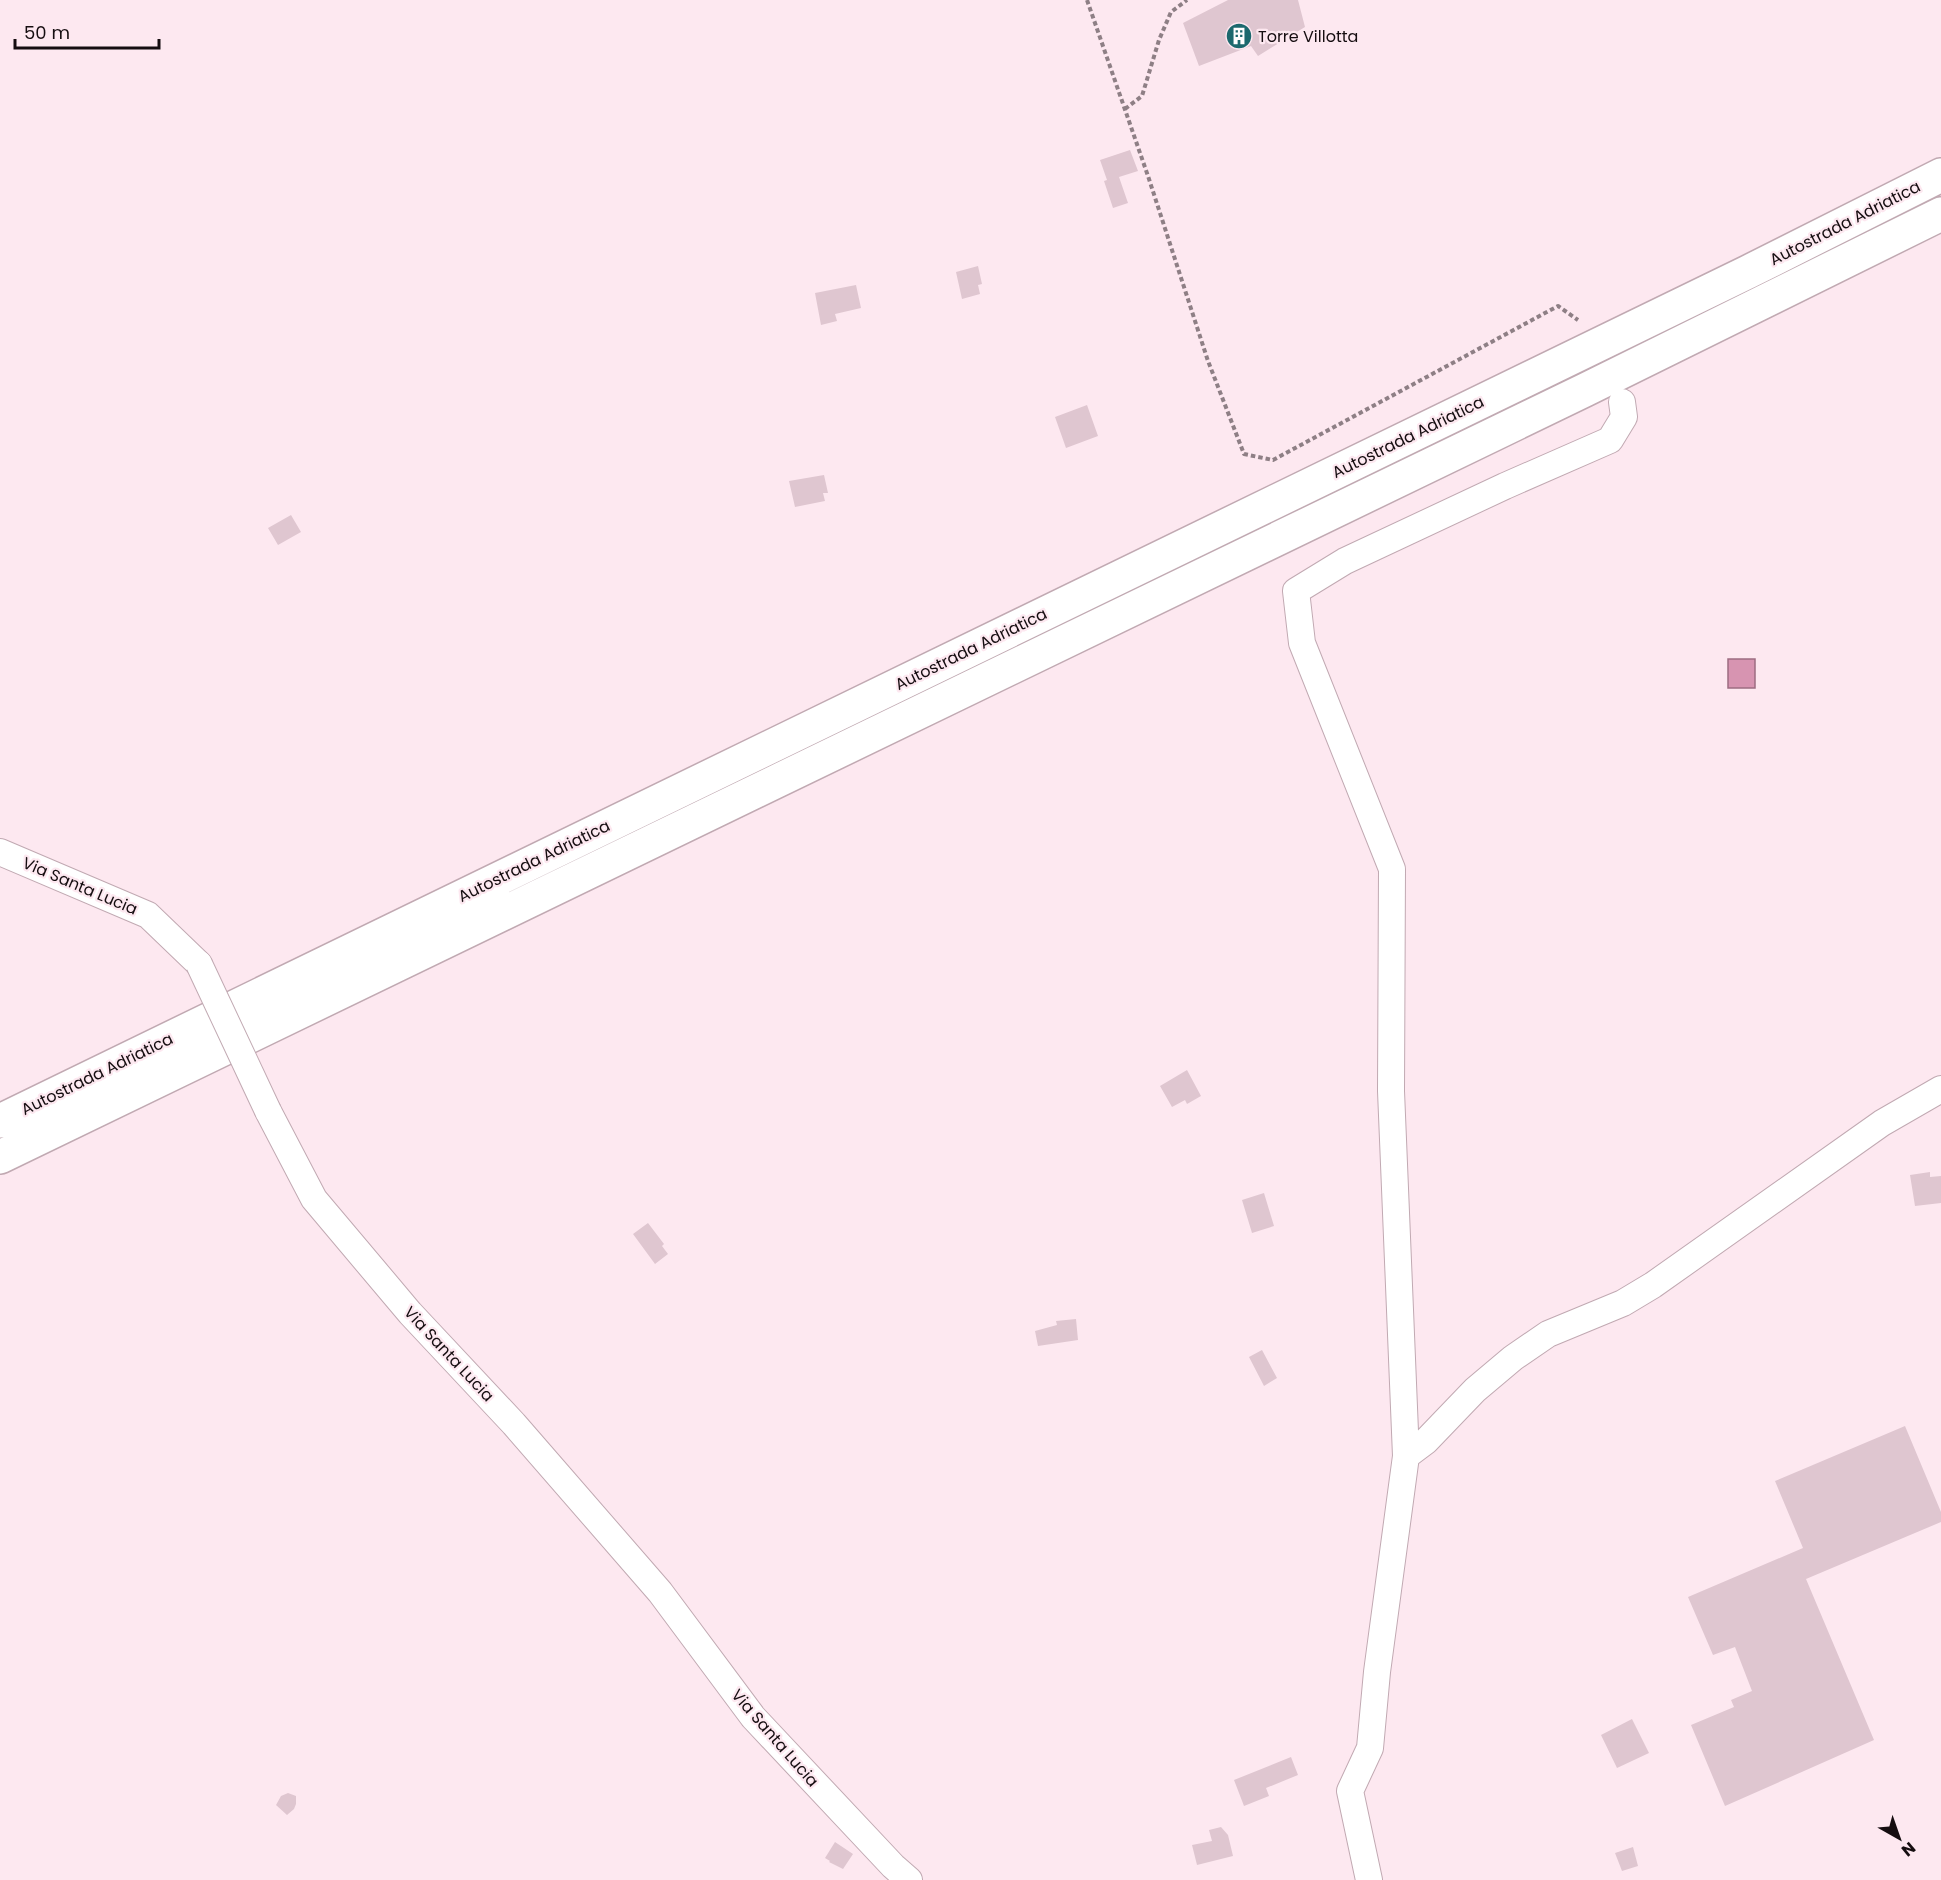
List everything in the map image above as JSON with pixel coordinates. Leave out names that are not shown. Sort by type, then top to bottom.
[{"type":"highway","name":"Autostrada Adriatica","points":[[0,1121],[1738,278],[1941,175]]},
{"type":"highway","name":"Autostrada Adriatica","points":[[0,1157],[1574,395],[1941,214]]},
{"type":"street","points":[[1369,1880],[1350,1791],[1370,1748],[1377,1672],[1406,1456],[1391,1091],[1392,869],[1302,643],[1296,591],[1345,561],[1610,440],[1624,417],[1622,402]]},
{"type":"street","name":"Via Santa Lucia","points":[[0,852],[148,915],[199,964],[268,1111],[314,1199],[410,1313],[514,1424],[660,1592],[753,1717],[893,1875]]},
{"type":"street","points":[[1406,1456],[1426,1441],[1474,1390],[1548,1334],[1623,1303],[1653,1286],[1873,1129],[1941,1089]]},
{"type":"path","points":[[1087,0],[1208,361],[1244,454],[1273,460],[1558,306],[1578,320]]},
{"type":"path","points":[[1125,109],[1142,96],[1159,40],[1171,12],[1187,0]]},
{"type":"shaded area","points":[[1728,659],[1755,659],[1755,688],[1728,688]]},
{"type":"building","name":"Torre Villotta","points":[[1228,0],[1298,0],[1305,27],[1258,56],[1251,46],[1199,66],[1183,23]]},
{"type":"building","points":[[1130,150],[1138,171],[1119,177],[1128,203],[1113,208],[1100,160]]},
{"type":"building","points":[[978,266],[982,284],[978,285],[980,294],[962,299],[956,272]]},
{"type":"building","points":[[856,285],[861,308],[835,314],[837,321],[821,325],[815,293]]},
{"type":"building","points":[[1087,405],[1098,436],[1066,448],[1055,417]]},
{"type":"building","points":[[824,475],[828,493],[823,493],[825,501],[795,507],[789,481]]},
{"type":"building","points":[[291,515],[301,532],[278,545],[268,528]]},
{"type":"building","points":[[1187,1070],[1201,1096],[1187,1104],[1185,1100],[1172,1107],[1160,1086]]},
{"type":"building","points":[[1930,1172],[1930,1177],[1941,1176],[1941,1203],[1915,1206],[1910,1175]]},
{"type":"building","points":[[1264,1193],[1274,1226],[1252,1233],[1242,1200]]},
{"type":"building","points":[[648,1223],[664,1244],[662,1246],[668,1254],[655,1264],[633,1234]]},
{"type":"building","points":[[1076,1319],[1078,1340],[1038,1346],[1035,1331],[1057,1325],[1056,1321]]},
{"type":"building","points":[[1262,1350],[1277,1378],[1264,1386],[1249,1357]]},
{"type":"building","points":[[1905,1426],[1941,1512],[1941,1522],[1806,1579],[1874,1740],[1725,1806],[1691,1725],[1734,1707],[1731,1700],[1752,1691],[1735,1647],[1713,1655],[1688,1597],[1803,1548],[1775,1481]]},
{"type":"building","points":[[1632,1719],[1649,1753],[1617,1768],[1601,1735]]},
{"type":"building","points":[[1291,1757],[1298,1775],[1266,1788],[1269,1796],[1244,1806],[1234,1780]]},
{"type":"building","points":[[288,1793],[296,1796],[296,1804],[287,1815],[276,1805],[281,1796]]},
{"type":"building","points":[[1221,1827],[1228,1835],[1233,1856],[1197,1865],[1192,1845],[1212,1841],[1209,1830]]},
{"type":"building","points":[[835,1842],[853,1854],[843,1869],[825,1858]]},
{"type":"building","points":[[1633,1847],[1638,1866],[1622,1871],[1615,1853]]},
{"type":"place","name":"Torre Villotta","points":[[1239,36]]}]
